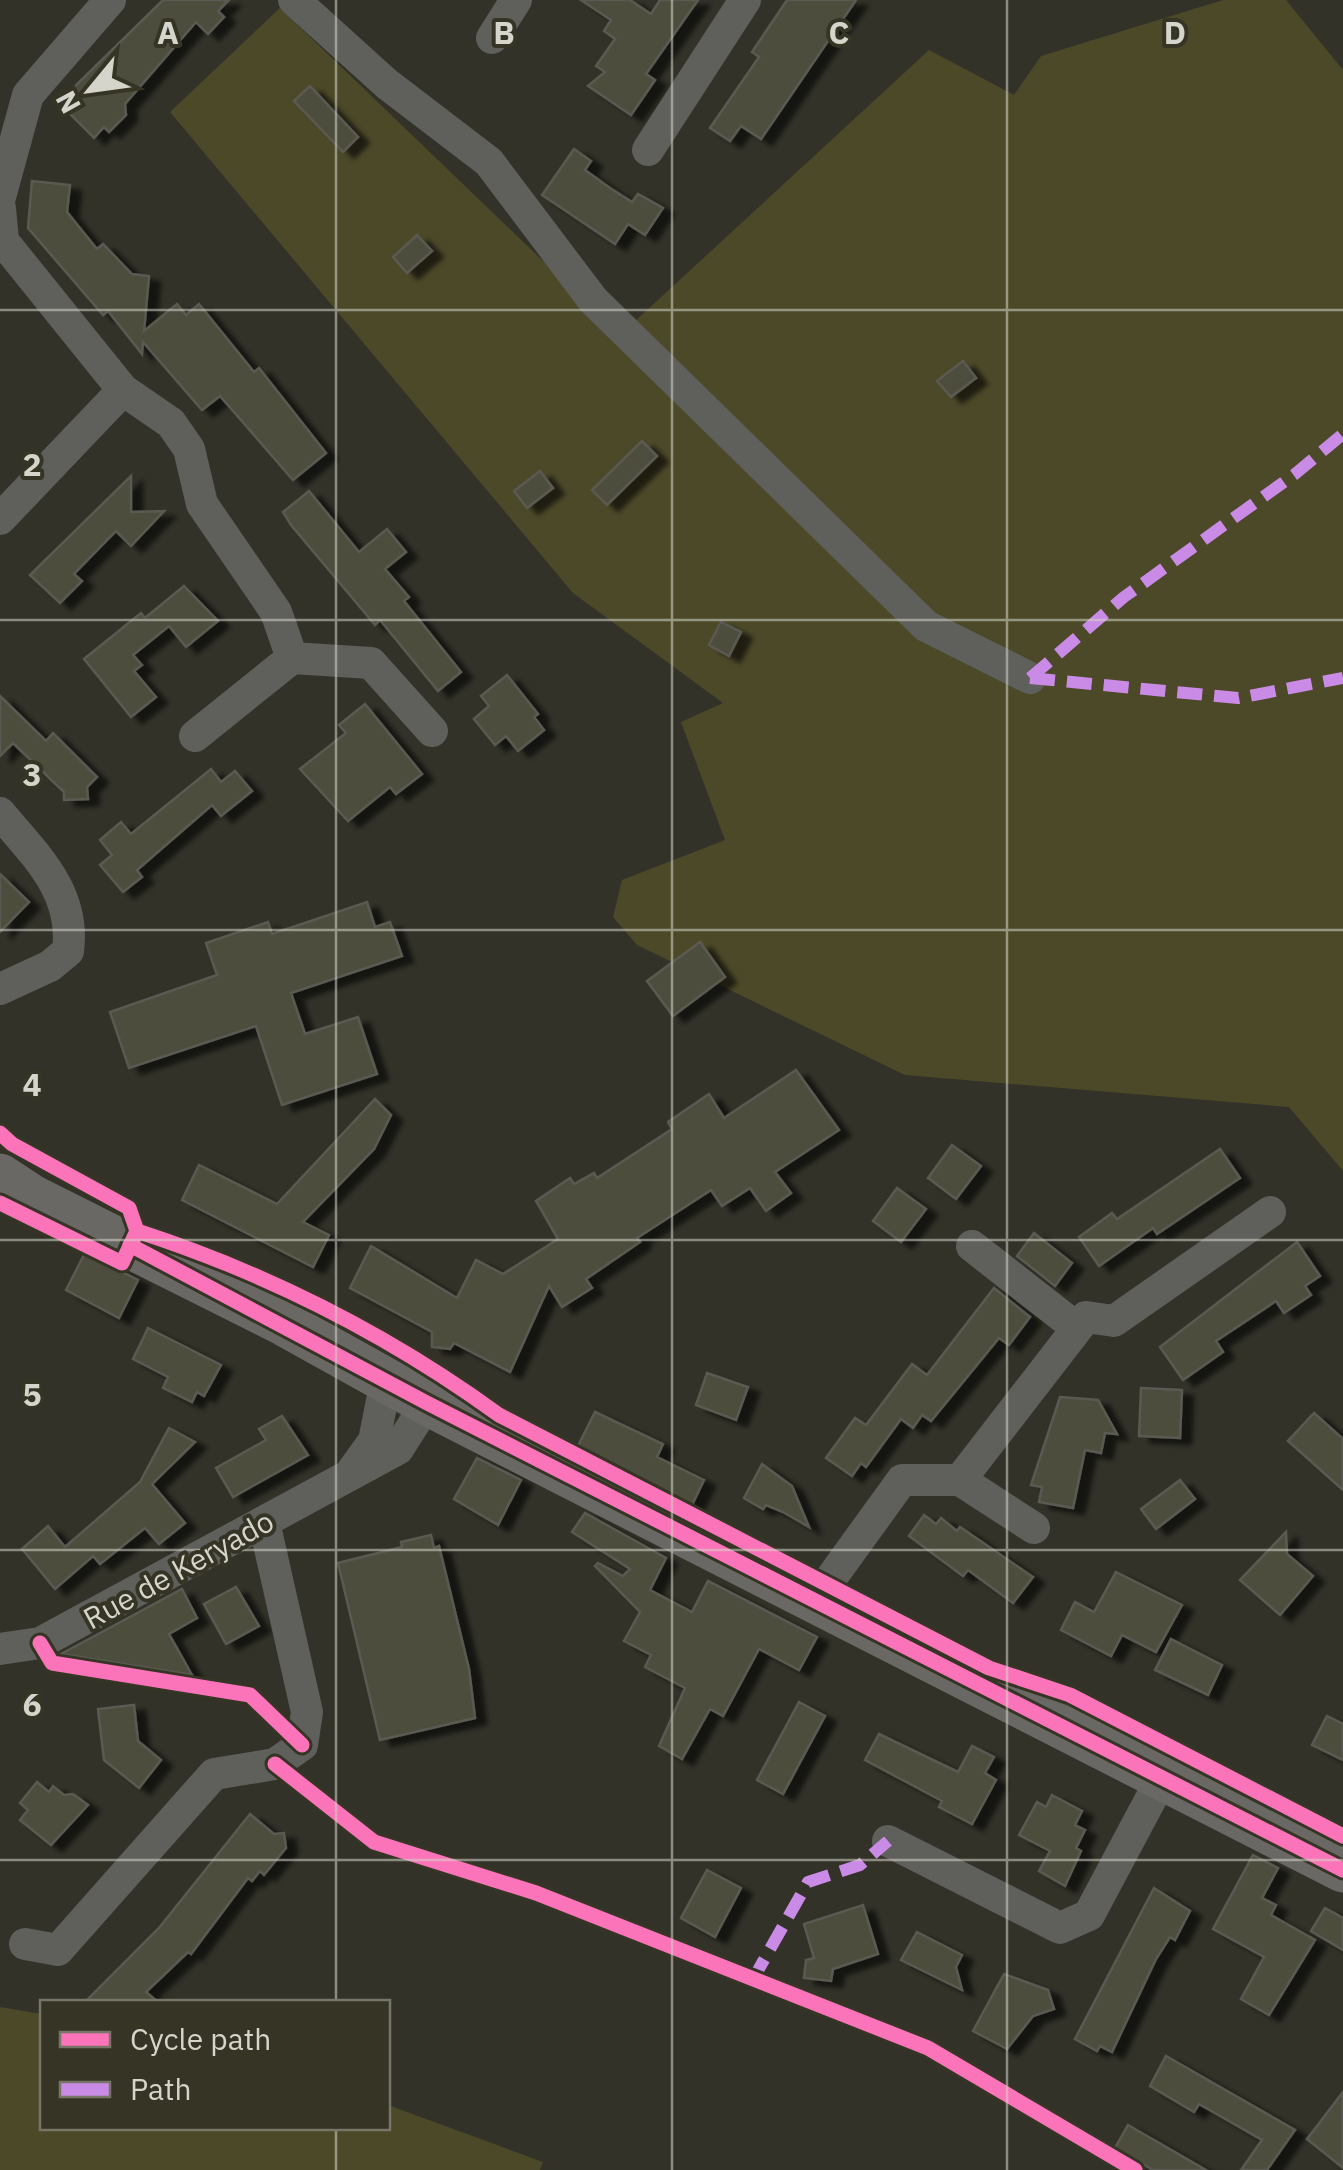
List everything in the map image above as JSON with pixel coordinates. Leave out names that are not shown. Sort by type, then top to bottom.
[{"type":"street","points":[[0,197],[28,95],[110,0]]},
{"type":"street","points":[[294,0],[387,84],[489,162],[592,300],[926,626],[1030,678]]},
{"type":"street","points":[[492,38],[516,0]]},
{"type":"street","points":[[648,150],[745,0]]},
{"type":"street","points":[[0,208],[3,241],[124,390],[171,422],[189,449],[202,504],[276,612],[292,658]]},
{"type":"street","points":[[0,519],[124,390]]},
{"type":"street","points":[[195,736],[292,658],[371,663],[432,731]]},
{"type":"street","points":[[0,813],[60,888],[70,934],[68,951],[50,966],[0,989]]},
{"type":"street","points":[[0,1176],[32,1197],[285,1324],[427,1403],[1343,1870]]},
{"type":"street","points":[[960,1480],[1086,1317],[1114,1321],[1270,1212]]},
{"type":"street","points":[[972,1246],[1078,1328]]},
{"type":"street","name":"Rue de Keryado","points":[[350,1473],[374,1441],[386,1381]]},
{"type":"street","name":"Rue de Keryado","points":[[0,1650],[40,1644],[398,1449],[427,1403]]},
{"type":"street","points":[[816,1598],[902,1480],[960,1480],[1034,1528]]},
{"type":"street","points":[[25,1944],[58,1950],[214,1774],[275,1764],[302,1744],[307,1712],[264,1522]]},
{"type":"street","points":[[888,1841],[1060,1928],[1089,1915],[1163,1776]]},
{"type":"shaded area","points":[[1223,0],[1286,0],[1343,70],[1343,1171],[1289,1107],[905,1075],[637,945],[613,917],[622,880],[725,840],[681,722],[723,703],[573,593],[170,112],[280,8],[620,335],[929,50],[1014,95],[1041,56]]},
{"type":"shaded area","points":[[0,2007],[40,2014],[40,2130],[390,2130],[390,2106],[543,2162],[540,2170],[0,2170]]},
{"type":"building","points":[[163,0],[229,0],[218,11],[224,17],[208,34],[196,22],[125,104],[126,115],[109,132],[104,127],[94,138],[69,113],[76,105],[66,95]]},
{"type":"building","points":[[581,0],[630,0],[651,14],[660,0],[698,0],[646,74],[655,80],[631,115],[588,86],[605,72],[596,66],[615,39],[604,31],[611,20]]},
{"type":"building","points":[[787,0],[856,0],[761,139],[741,126],[730,141],[710,128],[759,57],[752,52]]},
{"type":"building","points":[[310,86],[358,137],[343,152],[294,101]]},
{"type":"building","points":[[574,149],[591,161],[585,170],[610,188],[632,202],[638,194],[663,208],[645,235],[628,224],[615,244],[542,195]]},
{"type":"building","points":[[32,181],[70,185],[67,212],[97,249],[103,244],[132,274],[149,276],[144,331],[177,304],[186,315],[199,304],[254,372],[259,368],[326,453],[293,480],[220,396],[202,410],[143,342],[142,354],[108,311],[103,315],[28,228]]},
{"type":"building","points":[[417,235],[432,251],[407,273],[393,257]]},
{"type":"building","points":[[963,361],[976,378],[951,397],[937,381]]},
{"type":"building","points":[[642,441],[657,456],[607,505],[592,490]]},
{"type":"building","points":[[540,471],[553,488],[527,508],[514,491]]},
{"type":"building","points":[[131,476],[131,512],[164,511],[131,546],[116,531],[74,574],[82,581],[60,603],[30,575]]},
{"type":"building","points":[[309,491],[359,552],[387,529],[406,552],[385,569],[409,597],[404,601],[461,672],[438,691],[380,620],[375,625],[291,525],[283,512]]},
{"type":"building","points":[[184,586],[218,621],[186,647],[169,626],[133,655],[142,665],[134,671],[156,697],[131,717],[84,659],[141,613],[145,618]]},
{"type":"building","points":[[721,622],[741,632],[729,656],[709,645]]},
{"type":"building","points":[[507,675],[538,714],[534,717],[544,730],[518,751],[506,736],[495,745],[474,719],[489,706],[481,696]]},
{"type":"building","points":[[0,696],[46,741],[53,733],[97,777],[87,787],[88,799],[64,800],[64,792],[13,743],[0,756]]},
{"type":"building","points":[[365,704],[422,774],[396,794],[390,787],[348,821],[300,769],[346,733],[339,725]]},
{"type":"building","points":[[211,769],[221,782],[235,771],[252,791],[221,816],[212,805],[137,870],[142,877],[123,892],[100,865],[112,855],[100,840],[121,822],[131,834]]},
{"type":"building","points":[[0,874],[29,902],[0,932]]},
{"type":"building","points":[[367,902],[375,927],[390,922],[402,956],[291,993],[305,1034],[358,1017],[377,1074],[282,1105],[256,1026],[129,1068],[110,1012],[217,975],[206,943],[268,922],[272,934]]},
{"type":"building","points":[[700,942],[725,977],[673,1016],[647,981]]},
{"type":"building","points":[[796,1070],[839,1130],[775,1172],[791,1193],[766,1211],[750,1188],[722,1206],[711,1190],[637,1238],[640,1242],[586,1279],[592,1288],[562,1307],[549,1286],[510,1372],[454,1343],[450,1349],[432,1347],[432,1332],[350,1288],[371,1246],[457,1298],[476,1260],[503,1274],[558,1239],[536,1201],[570,1178],[574,1184],[594,1173],[597,1178],[672,1129],[668,1122],[709,1094],[724,1118]]},
{"type":"building","points":[[375,1099],[391,1115],[374,1149],[303,1222],[329,1235],[313,1267],[182,1200],[199,1165],[277,1204]]},
{"type":"building","points":[[952,1145],[981,1166],[956,1199],[928,1178]]},
{"type":"building","points":[[1220,1149],[1240,1178],[1157,1234],[1153,1228],[1099,1266],[1079,1237],[1112,1213],[1117,1219]]},
{"type":"building","points":[[897,1188],[926,1209],[901,1242],[873,1221]]},
{"type":"building","points":[[1034,1233],[1072,1263],[1055,1286],[1017,1256]]},
{"type":"building","points":[[1297,1242],[1320,1276],[1305,1286],[1311,1295],[1284,1313],[1276,1301],[1216,1341],[1223,1352],[1183,1380],[1160,1347]]},
{"type":"building","points":[[85,1253],[138,1280],[119,1318],[66,1290]]},
{"type":"building","points":[[994,1288],[1030,1317],[1009,1345],[999,1338],[931,1421],[922,1415],[913,1428],[901,1419],[866,1467],[861,1463],[852,1476],[826,1458],[855,1418],[866,1425],[912,1364],[927,1375]]},
{"type":"building","points":[[148,1328],[221,1365],[204,1396],[197,1392],[192,1402],[163,1388],[168,1377],[133,1359]]},
{"type":"building","points":[[707,1373],[748,1387],[736,1420],[696,1405]]},
{"type":"building","points":[[1141,1388],[1182,1390],[1180,1438],[1139,1436]]},
{"type":"building","points":[[1060,1397],[1098,1400],[1117,1434],[1105,1433],[1101,1453],[1085,1450],[1073,1508],[1039,1502],[1042,1487],[1031,1485]]},
{"type":"building","points":[[595,1412],[663,1444],[657,1457],[704,1480],[692,1505],[577,1448]]},
{"type":"building","points":[[1314,1413],[1343,1439],[1343,1490],[1288,1441]]},
{"type":"building","points":[[282,1416],[308,1455],[233,1497],[216,1468],[266,1440],[259,1429]]},
{"type":"building","points":[[169,1428],[195,1442],[152,1484],[185,1523],[159,1544],[145,1528],[100,1564],[93,1556],[55,1589],[22,1549],[48,1526],[65,1547],[140,1482]]},
{"type":"building","points":[[477,1458],[521,1480],[498,1525],[454,1499]]},
{"type":"building","points":[[762,1464],[792,1486],[809,1527],[783,1512],[766,1505],[763,1509],[744,1498]]},
{"type":"building","points":[[1180,1480],[1195,1499],[1156,1529],[1141,1509]]},
{"type":"building","points":[[585,1513],[666,1558],[650,1590],[692,1612],[708,1581],[817,1637],[799,1670],[759,1649],[723,1716],[710,1709],[682,1759],[659,1746],[685,1688],[645,1667],[651,1655],[624,1641],[640,1612],[595,1566],[598,1563],[623,1576],[630,1569],[572,1532]]},
{"type":"building","points":[[924,1515],[936,1524],[941,1518],[957,1531],[960,1527],[1033,1577],[1013,1603],[968,1570],[963,1576],[909,1536]]},
{"type":"building","points":[[1286,1532],[1287,1554],[1313,1576],[1280,1615],[1240,1580]]},
{"type":"building","points":[[431,1535],[434,1548],[439,1546],[469,1669],[475,1718],[380,1740],[338,1563],[402,1547],[401,1542]]},
{"type":"building","points":[[1116,1572],[1182,1605],[1156,1652],[1122,1635],[1111,1656],[1061,1630],[1075,1602],[1094,1612]]},
{"type":"building","points":[[236,1587],[259,1626],[226,1644],[204,1604]]},
{"type":"building","points":[[182,1589],[197,1618],[169,1634],[192,1675],[61,1654]]},
{"type":"building","points":[[1171,1639],[1222,1665],[1208,1695],[1155,1670]]},
{"type":"building","points":[[799,1702],[825,1716],[783,1794],[757,1780]]},
{"type":"building","points":[[134,1705],[138,1741],[161,1760],[139,1788],[104,1760],[98,1709]]},
{"type":"building","points":[[1327,1716],[1343,1724],[1343,1760],[1312,1745]]},
{"type":"building","points":[[879,1734],[958,1772],[972,1746],[994,1757],[985,1773],[996,1780],[972,1824],[939,1807],[942,1801],[865,1760]]},
{"type":"building","points":[[37,1782],[49,1792],[53,1786],[88,1805],[51,1845],[20,1820],[28,1810],[20,1803]]},
{"type":"building","points":[[1052,1795],[1082,1811],[1075,1825],[1085,1830],[1076,1848],[1081,1851],[1065,1886],[1039,1871],[1050,1851],[1019,1835],[1037,1802],[1046,1807]]},
{"type":"building","points":[[250,1814],[274,1834],[284,1833],[286,1848],[264,1875],[260,1871],[252,1881],[248,1878],[191,1954],[188,1952],[146,1992],[156,2000],[87,2000],[159,1928]]},
{"type":"building","points":[[1253,1855],[1278,1868],[1262,1898],[1276,1905],[1271,1915],[1315,1940],[1269,2015],[1241,1999],[1264,1957],[1213,1929]]},
{"type":"building","points":[[707,1870],[741,1888],[715,1937],[681,1918]]},
{"type":"building","points":[[1154,1888],[1190,1911],[1175,1940],[1170,1937],[1156,1959],[1112,2052],[1100,2046],[1097,2051],[1075,2039]]},
{"type":"building","points":[[863,1905],[878,1954],[833,1969],[831,1981],[804,1978],[806,1960],[814,1958],[804,1924]]},
{"type":"building","points":[[1325,1908],[1343,1918],[1343,1950],[1311,1931]]},
{"type":"building","points":[[917,1932],[962,1955],[956,1967],[962,1990],[901,1960]]},
{"type":"building","points":[[1004,1974],[1048,1990],[1054,2009],[1033,2016],[1007,2049],[973,2031]]},
{"type":"building","points":[[1166,2056],[1295,2130],[1267,2170],[1241,2170],[1262,2140],[1199,2104],[1194,2112],[1150,2086]]},
{"type":"building","points":[[1343,2092],[1343,2168],[1307,2139]]},
{"type":"building","points":[[1128,2125],[1206,2170],[1153,2170],[1115,2148]]},
{"type":"marked path","points":[[1030,678],[1124,597],[1295,474],[1343,434]]},
{"type":"marked path","points":[[1030,678],[1238,698],[1343,678]]},
{"type":"marked path","points":[[752,1981],[808,1882],[860,1865],[888,1841]]},
{"type":"cycle path","points":[[0,1133],[12,1144],[129,1208],[137,1231],[122,1263],[0,1203]]},
{"type":"cycle path","points":[[137,1231],[233,1266],[325,1309],[414,1358],[499,1415],[989,1668],[1070,1695],[1343,1836]]},
{"type":"cycle path","points":[[130,1245],[427,1403],[1343,1870]]},
{"type":"cycle path","points":[[40,1643],[52,1663],[250,1695],[302,1745]]},
{"type":"cycle path","points":[[275,1764],[374,1842],[536,1893],[928,2048],[1135,2170]]}]
